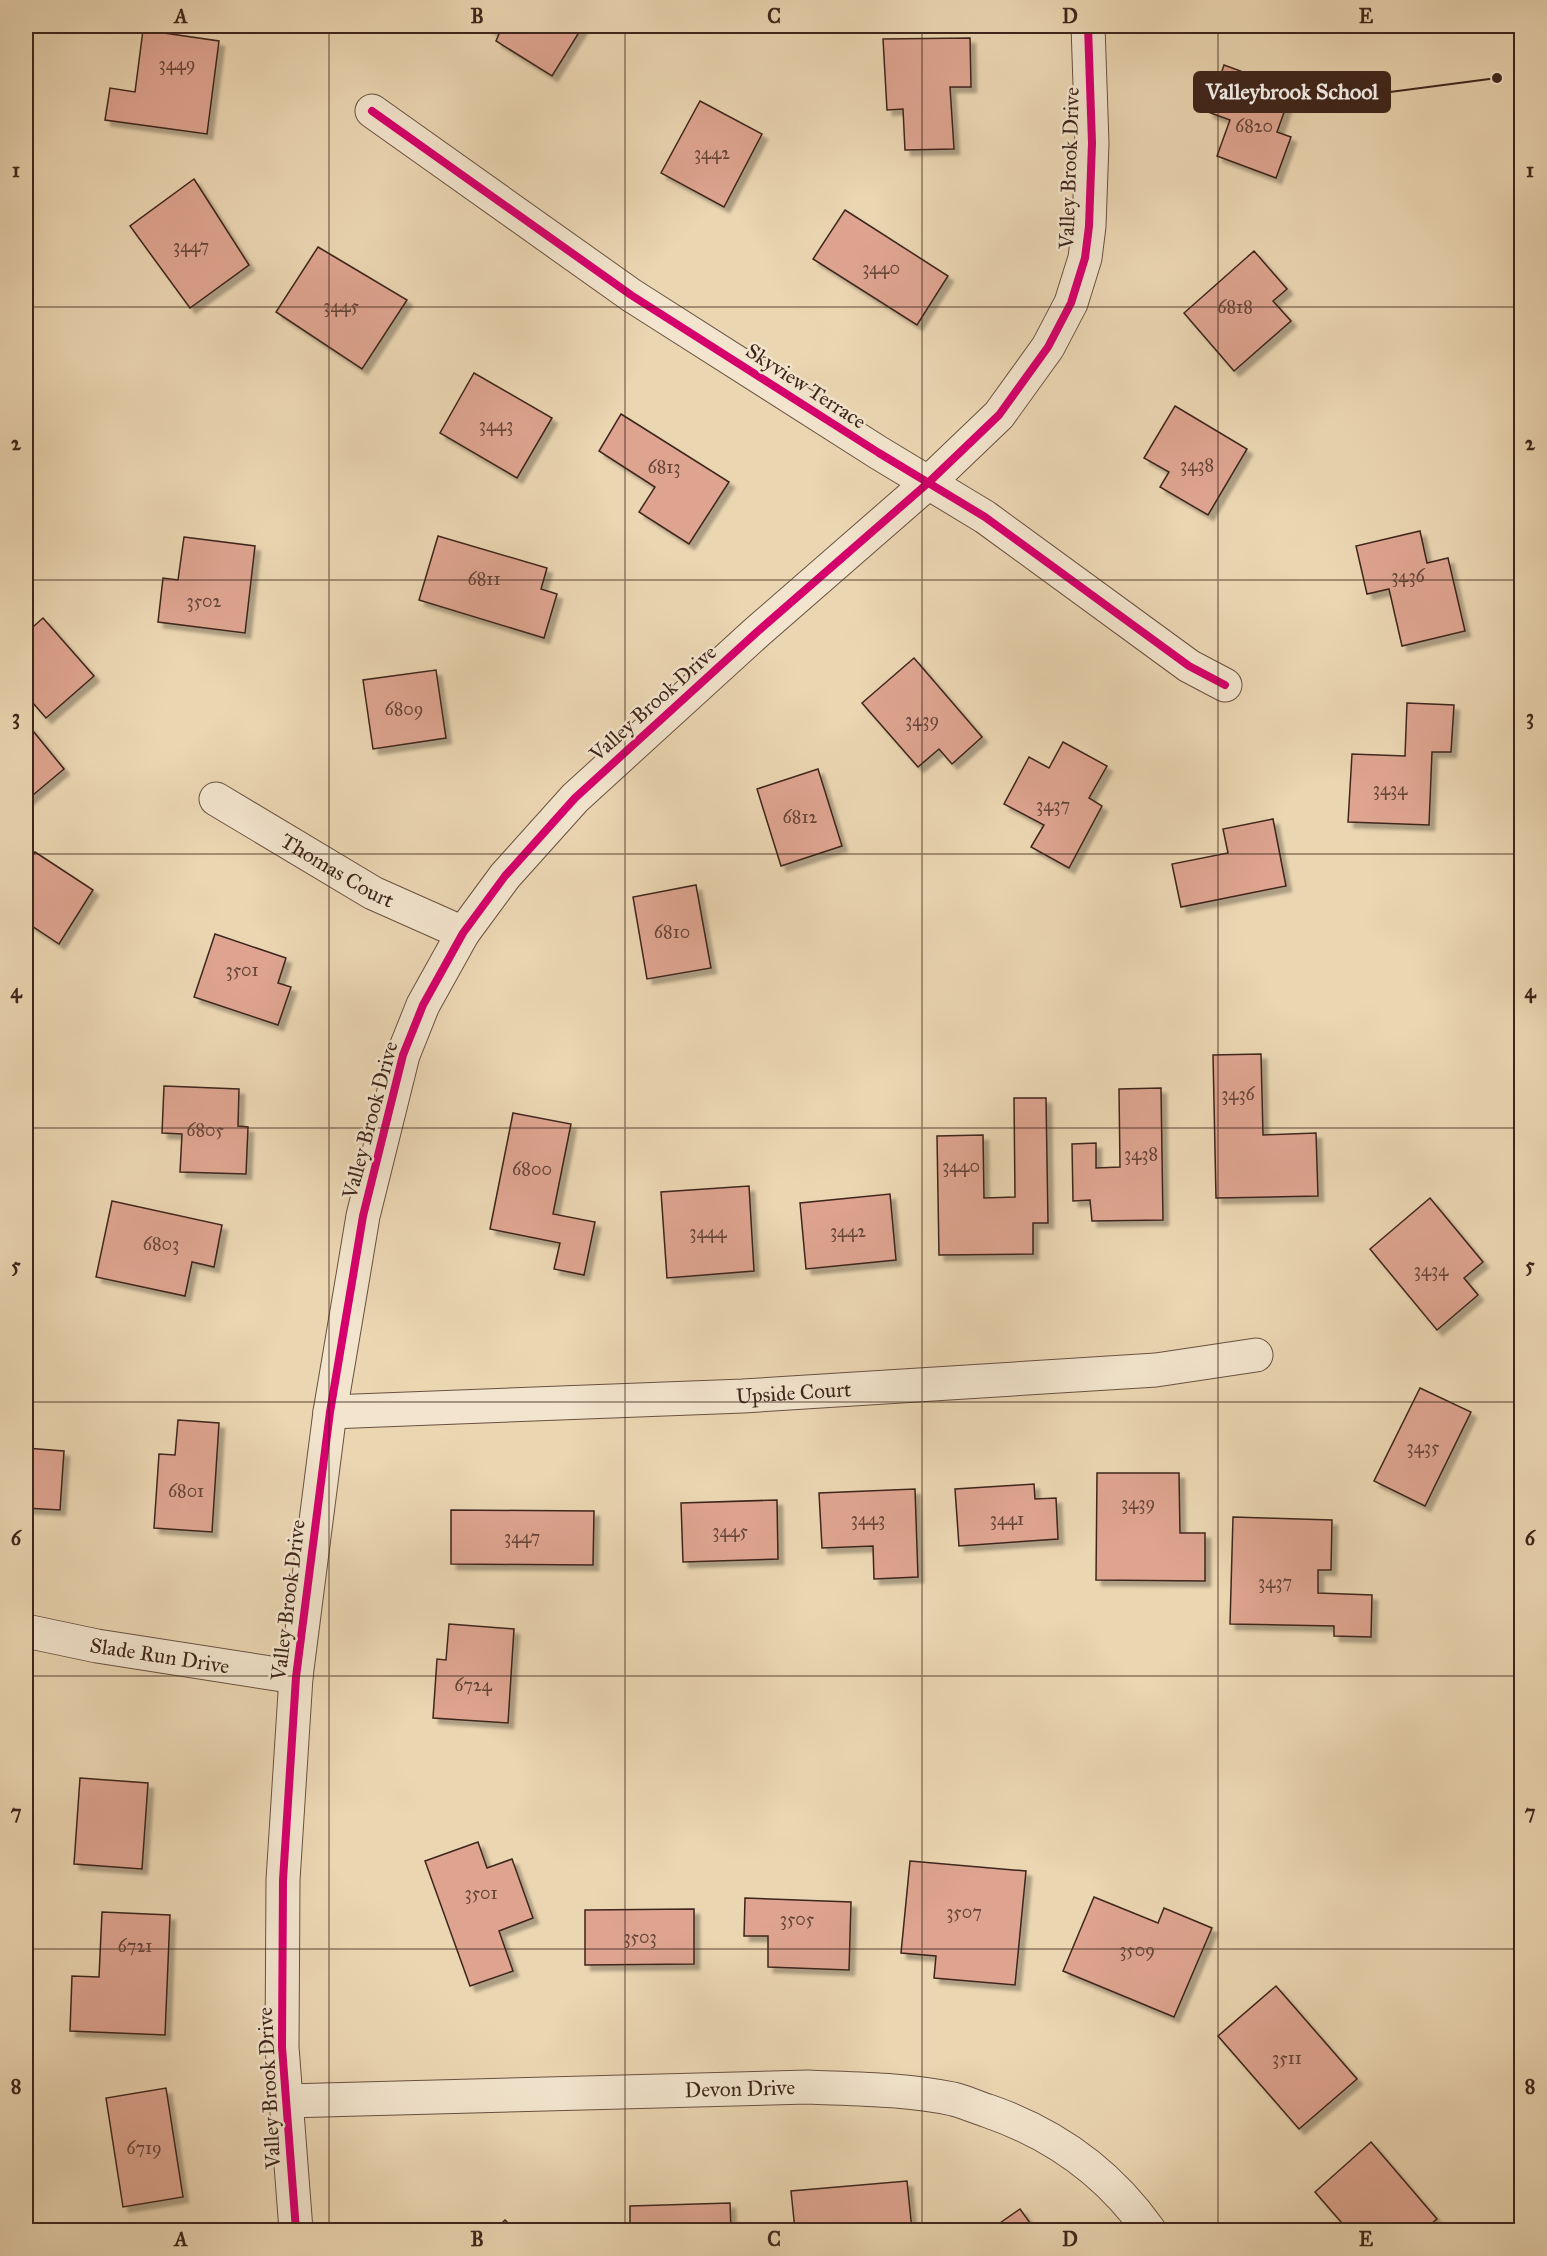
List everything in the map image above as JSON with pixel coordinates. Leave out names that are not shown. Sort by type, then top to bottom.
[{"type":"street","name":"Valley Brook Drive","points":[[296,2230],[282,2047],[283,1880],[296,1677],[330,1412],[363,1216],[403,1055],[423,1005],[463,933],[505,876],[575,798],[757,632],[928,483],[999,415],[1048,347],[1071,303],[1085,258],[1089,226],[1092,143],[1088,26]]},
{"type":"street","name":"Skyview Terrace","points":[[372,111],[631,295],[985,517],[1189,666],[1225,685]]},
{"type":"street","name":"Thomas Court","points":[[216,799],[373,893],[463,933]]},
{"type":"street","name":"Upside Court","points":[[330,1412],[743,1396],[1156,1370],[1256,1355]]},
{"type":"street","name":"Slade Run Drive","points":[[26,1631],[97,1646],[296,1677]]},
{"type":"street","name":"Devon Drive","points":[[286,2101],[808,2087],[894,2091],[954,2099],[1015,2120],[1071,2151],[1099,2172],[1149,2230]]},
{"type":"building","points":[[485,26],[583,26],[552,76],[496,41],[499,34]]},
{"type":"building","points":[[143,30],[219,41],[207,134],[105,120],[110,88],[135,92]]},
{"type":"building","points":[[970,38],[971,87],[950,87],[954,149],[905,150],[903,109],[887,110],[883,39]]},
{"type":"building","points":[[1224,65],[1292,90],[1277,132],[1291,137],[1276,178],[1217,156],[1230,120],[1208,112]]},
{"type":"building","points":[[700,101],[762,134],[724,207],[661,173]]},
{"type":"building","points":[[194,179],[249,265],[190,308],[130,226]]},
{"type":"building","points":[[845,210],[948,276],[917,325],[813,259]]},
{"type":"building","points":[[318,247],[407,300],[362,369],[276,312]]},
{"type":"building","points":[[1254,251],[1287,289],[1273,301],[1291,321],[1234,371],[1184,313]]},
{"type":"building","points":[[474,373],[552,418],[517,478],[440,433]]},
{"type":"building","points":[[1175,406],[1247,449],[1208,515],[1160,487],[1169,472],[1144,458]]},
{"type":"building","points":[[621,414],[729,482],[689,544],[639,512],[655,487],[599,451]]},
{"type":"building","points":[[1420,531],[1427,563],[1448,558],[1465,631],[1402,646],[1389,589],[1367,594],[1356,546]]},
{"type":"building","points":[[438,536],[547,568],[541,589],[557,594],[544,638],[419,600]]},
{"type":"building","points":[[184,537],[255,546],[245,633],[158,622],[163,578],[178,580]]},
{"type":"building","points":[[43,618],[94,676],[46,718],[26,695],[26,633]]},
{"type":"building","points":[[914,658],[982,737],[952,764],[939,749],[918,767],[862,703]]},
{"type":"building","points":[[436,670],[446,738],[373,749],[363,680]]},
{"type":"building","points":[[1407,703],[1454,705],[1451,752],[1432,752],[1429,825],[1348,822],[1352,754],[1405,756]]},
{"type":"building","points":[[29,726],[64,769],[27,800],[26,729]]},
{"type":"building","points":[[1063,742],[1107,766],[1089,798],[1102,806],[1069,868],[1031,847],[1044,825],[1004,804],[1029,757],[1049,768]]},
{"type":"building","points":[[818,769],[842,846],[781,866],[757,789]]},
{"type":"building","points":[[1273,819],[1286,886],[1181,907],[1172,864],[1228,853],[1223,829]]},
{"type":"building","points":[[35,852],[93,890],[59,944],[26,922],[26,866]]},
{"type":"building","points":[[696,885],[711,968],[647,979],[633,897]]},
{"type":"building","points":[[215,934],[286,958],[278,983],[291,987],[278,1025],[194,997]]},
{"type":"building","points":[[1261,1054],[1263,1135],[1316,1133],[1318,1196],[1216,1198],[1213,1055]]},
{"type":"building","points":[[164,1086],[239,1089],[238,1126],[248,1127],[246,1174],[180,1172],[182,1134],[162,1133]]},
{"type":"building","points":[[1161,1088],[1163,1220],[1092,1221],[1090,1200],[1073,1201],[1072,1144],[1096,1143],[1096,1168],[1120,1167],[1119,1089]]},
{"type":"building","points":[[1014,1098],[1046,1098],[1048,1223],[1033,1223],[1033,1254],[939,1255],[937,1136],[983,1135],[984,1198],[1015,1197]]},
{"type":"building","points":[[513,1113],[571,1124],[553,1214],[595,1222],[584,1275],[554,1269],[560,1243],[490,1229]]},
{"type":"building","points":[[749,1186],[754,1271],[667,1278],[661,1192]]},
{"type":"building","points":[[890,1194],[896,1260],[806,1269],[800,1203]]},
{"type":"building","points":[[1430,1198],[1483,1262],[1464,1278],[1478,1295],[1437,1330],[1370,1249]]},
{"type":"building","points":[[112,1201],[222,1225],[214,1267],[192,1262],[185,1296],[96,1277]]},
{"type":"building","points":[[1420,1388],[1471,1412],[1425,1506],[1374,1481]]},
{"type":"building","points":[[178,1420],[219,1423],[212,1532],[154,1528],[159,1454],[175,1455]]},
{"type":"building","points":[[26,1448],[64,1451],[60,1510],[26,1508]]},
{"type":"building","points":[[1097,1473],[1179,1473],[1180,1533],[1205,1533],[1205,1581],[1096,1580]]},
{"type":"building","points":[[1034,1484],[1035,1499],[1056,1498],[1058,1539],[959,1546],[955,1489]]},
{"type":"building","points":[[915,1489],[918,1577],[874,1579],[873,1546],[822,1548],[819,1493]]},
{"type":"building","points":[[777,1500],[778,1559],[683,1562],[681,1503]]},
{"type":"building","points":[[451,1510],[594,1511],[593,1565],[451,1564]]},
{"type":"building","points":[[1233,1517],[1332,1520],[1331,1570],[1318,1570],[1318,1593],[1372,1595],[1371,1637],[1334,1636],[1334,1626],[1230,1624]]},
{"type":"building","points":[[449,1624],[514,1629],[508,1723],[433,1718],[437,1659],[446,1660]]},
{"type":"building","points":[[80,1778],[148,1783],[142,1869],[74,1864]]},
{"type":"building","points":[[478,1842],[487,1868],[512,1859],[533,1918],[499,1931],[513,1971],[470,1986],[425,1861]]},
{"type":"building","points":[[910,1861],[1026,1871],[1015,1985],[934,1978],[936,1956],[901,1953]]},
{"type":"building","points":[[1094,1897],[1158,1923],[1164,1908],[1212,1928],[1174,2017],[1063,1971]]},
{"type":"building","points":[[745,1898],[851,1902],[849,1970],[768,1967],[768,1936],[744,1936]]},
{"type":"building","points":[[694,1909],[694,1964],[585,1965],[585,1910]]},
{"type":"building","points":[[102,1912],[170,1915],[165,2035],[70,2031],[72,1976],[99,1977]]},
{"type":"building","points":[[1276,1986],[1357,2079],[1299,2129],[1218,2036]]},
{"type":"building","points":[[166,2088],[183,2197],[123,2207],[106,2098]]},
{"type":"building","points":[[1371,2142],[1437,2219],[1424,2230],[1348,2230],[1315,2192]]},
{"type":"building","points":[[907,2181],[912,2230],[795,2230],[791,2191]]},
{"type":"building","points":[[730,2203],[731,2230],[630,2230],[630,2206]]},
{"type":"building","points":[[1020,2209],[1035,2230],[990,2230]]},
{"type":"building","points":[[505,2220],[515,2230],[495,2230]]},
{"type":"cycle path","points":[[296,2230],[282,2047],[283,1880],[296,1677],[330,1412],[363,1216],[403,1055],[423,1005],[463,933],[505,876],[575,798],[757,632],[928,483],[999,415],[1048,347],[1071,303],[1085,258],[1089,226],[1092,143],[1088,26]]},
{"type":"cycle path","points":[[372,111],[631,295],[879,453],[985,517],[1189,666],[1225,685]]},
{"type":"place","name":"Valleybrook School","points":[[1497,78]]}]
